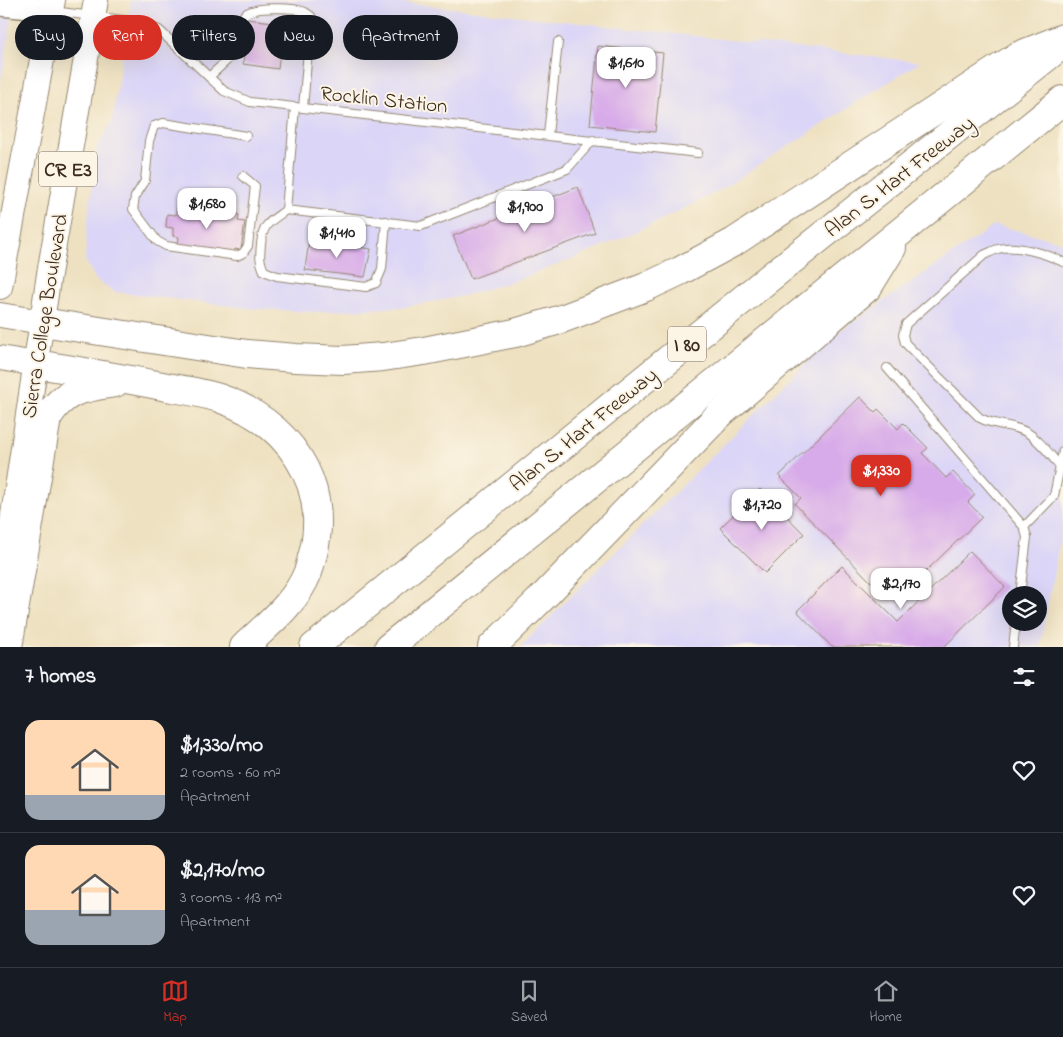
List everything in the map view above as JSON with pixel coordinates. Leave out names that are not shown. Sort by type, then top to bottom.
[{"type":"highway","points":[[42,322],[247,354],[343,360],[424,351],[515,333],[559,320],[637,291],[680,272],[734,242],[1018,56],[1063,38]]},
{"type":"highway","name":"Alan S. Hart Freeway","points":[[314,647],[768,279],[1063,44]]},
{"type":"highway","name":"Alan S. Hart Freeway","points":[[389,647],[1063,100]]},
{"type":"highway","points":[[492,647],[547,593],[720,414],[868,287],[907,226]]},
{"type":"highway","points":[[36,364],[134,380],[219,398],[242,408],[266,422],[288,442],[302,464],[313,490],[318,516],[316,543],[308,573],[294,595],[278,615],[244,647]]},
{"type":"highway","points":[[8,647],[47,418],[60,401],[75,391],[134,380]]},
{"type":"main road","name":"CR E3","points":[[0,287],[52,5]]},
{"type":"main road","name":"Sierra College Boulevard","points":[[0,602],[42,322],[95,8]]},
{"type":"main road","points":[[0,315],[42,322]]},
{"type":"main road","points":[[0,358],[36,364]]},
{"type":"street","points":[[0,5],[52,5]]},
{"type":"lane","name":"Rocklin Station","points":[[52,5],[95,8],[159,30],[224,91],[250,102],[698,152]]},
{"type":"lane","points":[[209,77],[236,52],[238,27],[245,14],[255,9],[272,8],[305,12],[311,16],[286,210]]},
{"type":"lane","points":[[548,135],[558,42]]},
{"type":"lane","points":[[243,176],[255,186],[248,246],[243,253],[237,256],[166,246],[157,241],[132,209],[134,197],[145,181],[149,141],[154,126],[163,123],[246,136]]},
{"type":"lane","points":[[386,221],[382,268],[376,283],[366,288],[277,276],[264,270],[259,259],[262,231],[269,222],[286,210],[386,221],[421,226],[567,169],[593,140]]},
{"type":"lane","points":[[1060,466],[1027,432],[1009,426],[990,423],[980,418],[906,343],[903,335],[906,324],[984,255],[999,248],[1014,247],[1063,262]]},
{"type":"lane","points":[[887,368],[1024,527],[1027,537],[1021,586]]},
{"type":"lane","points":[[1024,527],[1054,496],[1063,451]]},
{"type":"lane","points":[[1013,647],[1015,631]]},
{"type":"shaded area","points":[[0,0],[15,0],[0,86]]},
{"type":"shaded area","points":[[131,0],[381,0],[920,62],[720,190],[655,223],[585,254],[520,279],[463,296],[403,307],[317,312],[256,309],[115,292],[96,280],[85,260],[97,146],[112,122],[122,60],[162,60],[162,15],[129,15]]},
{"type":"shaded area","points":[[995,225],[1063,242],[1063,523],[1047,609],[1047,586],[1002,586],[1002,631],[1043,631],[1040,647],[520,647],[835,334]]},
{"type":"building","points":[[255,20],[265,21],[265,60],[279,60],[278,69],[243,64],[243,60],[255,60]]},
{"type":"building","points":[[598,46],[663,53],[655,132],[590,125]]},
{"type":"building","points":[[578,187],[595,233],[471,279],[453,236]]},
{"type":"building","points":[[177,207],[239,215],[238,221],[245,222],[241,250],[235,249],[234,253],[178,246],[179,237],[173,236],[173,228],[166,227],[167,214],[176,215]]},
{"type":"building","points":[[309,240],[371,249],[365,277],[305,270]]},
{"type":"building","points":[[860,397],[875,412],[878,409],[898,429],[903,423],[928,448],[922,453],[946,478],[953,472],[975,495],[968,502],[982,517],[898,598],[877,576],[871,582],[795,504],[801,498],[779,476]]},
{"type":"building","points":[[760,489],[804,534],[765,573],[720,528]]},
{"type":"building","points":[[970,551],[1004,586],[944,647],[832,647],[797,611],[842,566],[898,622]]}]
